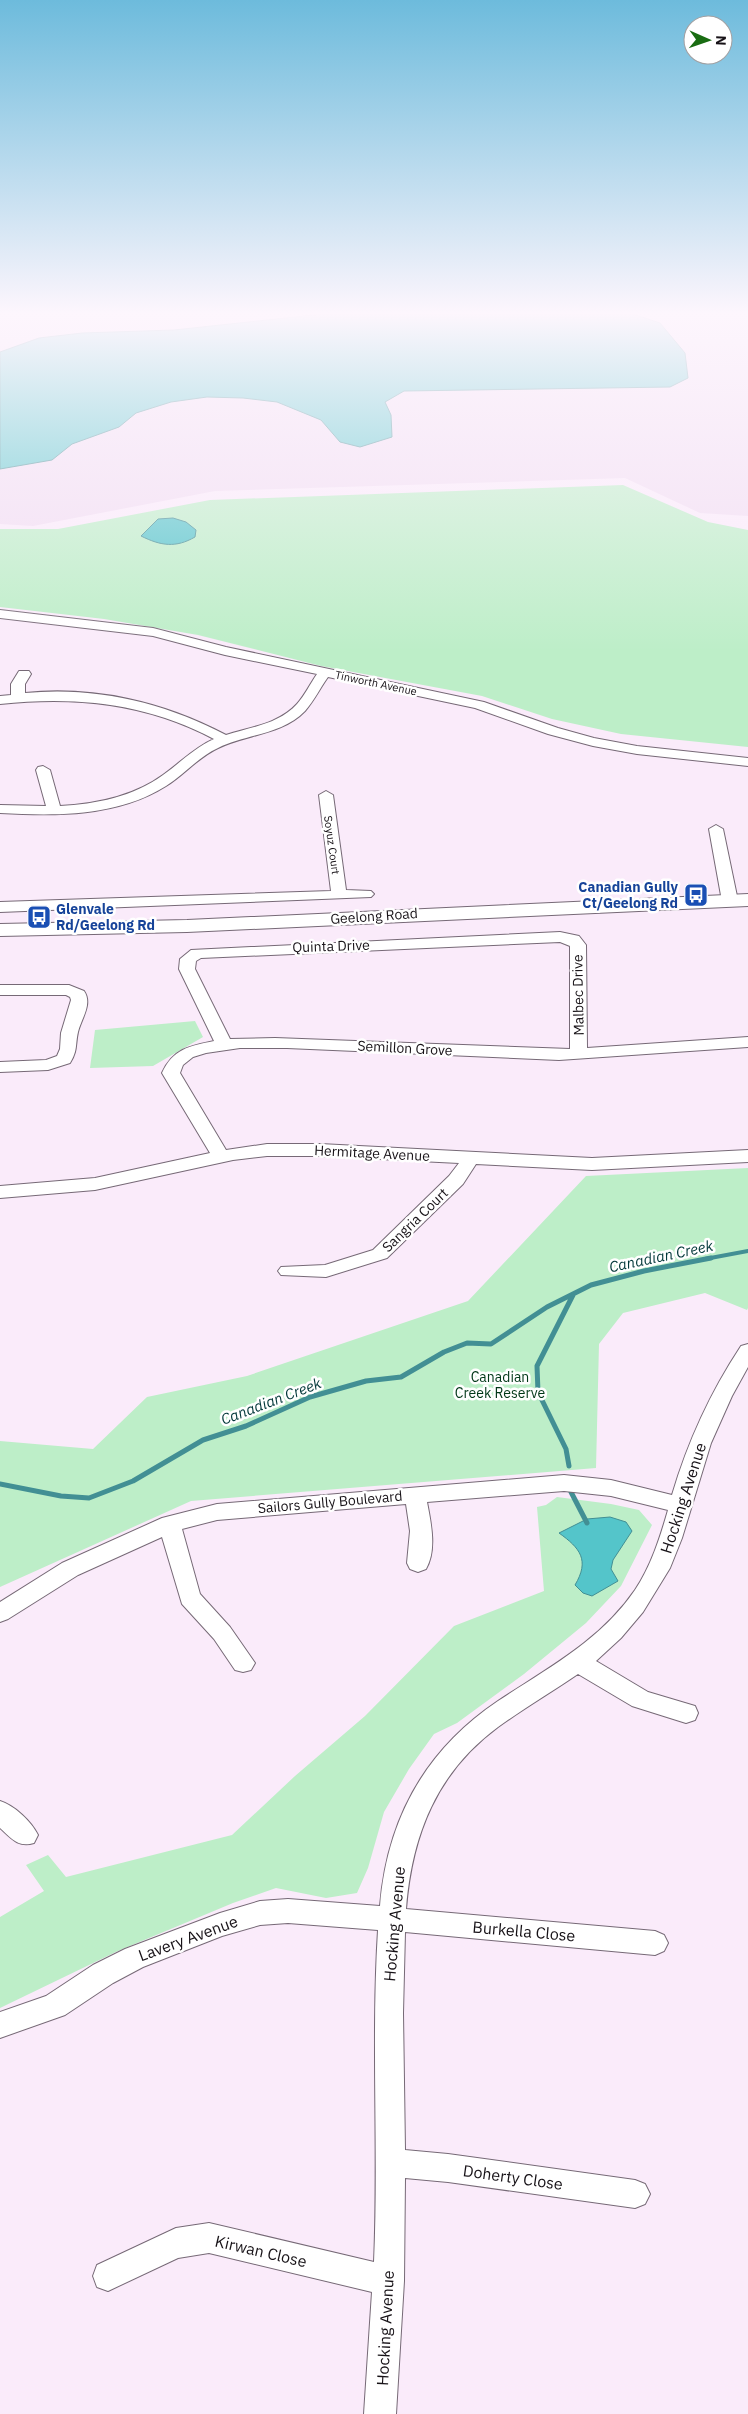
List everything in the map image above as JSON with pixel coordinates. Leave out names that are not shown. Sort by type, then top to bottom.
[{"type":"main road","name":"Geelong Road","points":[[0,930],[211,926],[460,911],[739,901]]},
{"type":"street","name":"Tinworth Avenue","points":[[0,614],[153,632],[225,651],[485,706],[553,731],[593,742],[637,750],[748,762]]},
{"type":"street","points":[[0,809],[54,810],[90,807],[140,794],[161,784],[205,750],[225,740],[274,725],[290,716],[304,704],[326,672]]},
{"type":"street","points":[[18,698],[17,687],[24,674]]},
{"type":"street","points":[[0,700],[84,697],[139,704],[186,719],[225,740]]},
{"type":"street","points":[[43,770],[54,810]]},
{"type":"street","name":"Soyuz Court","points":[[326,795],[339,895]]},
{"type":"street","points":[[716,829],[739,901]]},
{"type":"street","name":"Geelong Road","points":[[0,907],[366,894]]},
{"type":"street","name":"Quinta Drive","points":[[224,1045],[187,969],[188,959],[200,952],[556,937],[572,939]]},
{"type":"street","name":"Malbec Drive","points":[[572,939],[578,945],[579,1054]]},
{"type":"street","points":[[0,990],[69,990],[78,994],[80,1003],[76,1015],[71,1022],[67,1039],[69,1049],[64,1059],[48,1065],[0,1067]]},
{"type":"street","name":"Semillon Grove","points":[[221,1156],[174,1081],[171,1071],[176,1061],[186,1054],[200,1049],[224,1045],[293,1043],[579,1054],[748,1042]]},
{"type":"street","name":"Hermitage Avenue","points":[[0,1192],[54,1189],[103,1183],[221,1156],[259,1151],[300,1149],[607,1164],[748,1156]]},
{"type":"street","name":"Sangria Court","points":[[288,1271],[326,1271],[380,1254],[456,1180],[471,1158]]},
{"type":"street","name":"Hocking Avenue","points":[[380,2414],[389,2281],[391,2163],[389,1964],[397,1868],[409,1826],[442,1768],[463,1741],[489,1719],[578,1662],[606,1638],[643,1596],[666,1554],[690,1472],[708,1424],[730,1380],[748,1351]]},
{"type":"street","name":"Sailors Gully Boulevard","points":[[0,1614],[64,1572],[170,1524],[217,1512],[569,1483],[611,1488],[681,1505]]},
{"type":"street","points":[[415,1495],[420,1527],[418,1563]]},
{"type":"street","points":[[170,1524],[190,1598],[222,1634],[243,1664]]},
{"type":"street","points":[[578,1662],[640,1699],[686,1713]]},
{"type":"street","points":[[0,1812],[25,1835]]},
{"type":"street","name":"Lavery Avenue","points":[[0,2025],[55,2006],[102,1974],[134,1958],[250,1915],[288,1911],[392,1919]]},
{"type":"street","name":"Burkella Close","points":[[392,1919],[655,1943]]},
{"type":"street","name":"Doherty Close","points":[[391,2163],[448,2168],[635,2194]]},
{"type":"street","name":"Kirwan Close","points":[[108,2276],[176,2243],[209,2238],[389,2281]]},
{"type":"shaded area","points":[[0,427],[748,427],[748,516],[700,513],[625,478],[215,491],[33,526],[0,524]]},
{"type":"green space","points":[[623,485],[708,522],[748,530],[748,747],[621,734],[552,719],[482,696],[321,666],[198,635],[104,619],[0,607],[0,529],[58,529],[210,500]]},
{"type":"green space","points":[[195,1021],[203,1037],[153,1066],[90,1068],[95,1030]]},
{"type":"green space","name":"Canadian Creek Reserve","points":[[748,1168],[747,1310],[705,1293],[623,1313],[599,1344],[596,1468],[191,1501],[0,1587],[0,1441],[93,1449],[147,1397],[247,1376],[468,1301],[586,1176]]},
{"type":"green space","points":[[557,1497],[611,1504],[639,1510],[652,1525],[621,1586],[586,1623],[524,1674],[457,1723],[434,1734],[409,1769],[384,1812],[368,1868],[357,1893],[326,1898],[276,1888],[233,1903],[118,1951],[0,2008],[0,1917],[44,1891],[26,1865],[48,1855],[66,1877],[232,1835],[295,1776],[365,1716],[454,1626],[544,1591],[537,1507],[546,1505]]},
{"type":"water","points":[[0,427],[119,427],[72,444],[52,460],[0,469]]},
{"type":"water","points":[[327,427],[392,427],[392,437],[360,447],[340,442]]},
{"type":"water","points":[[173,518],[186,522],[196,530],[195,537],[181,543],[162,544],[141,536],[158,519]]},
{"type":"water","points":[[610,1517],[626,1522],[632,1531],[613,1560],[611,1569],[618,1581],[592,1596],[583,1593],[575,1585],[582,1568],[580,1555],[577,1549],[559,1533],[587,1519]]},
{"type":"waterway","name":"Canadian Creek","points":[[705,1259],[748,1251]]},
{"type":"waterway","name":"Canadian Creek","points":[[0,1484],[61,1496],[89,1498],[133,1481],[203,1440],[246,1426],[310,1397],[366,1381],[401,1377],[444,1352],[467,1343],[491,1344],[547,1307],[591,1285],[644,1271],[711,1258]]},
{"type":"waterway","points":[[569,1466],[566,1449],[538,1392],[537,1366],[573,1295]]},
{"type":"waterway","points":[[571,1492],[587,1523]]},
{"type":"place","name":"Canadian Gully Ct/Geelong Rd","points":[[696,895]]},
{"type":"place","name":"Glenvale Rd/Geelong Rd","points":[[39,917]]}]
